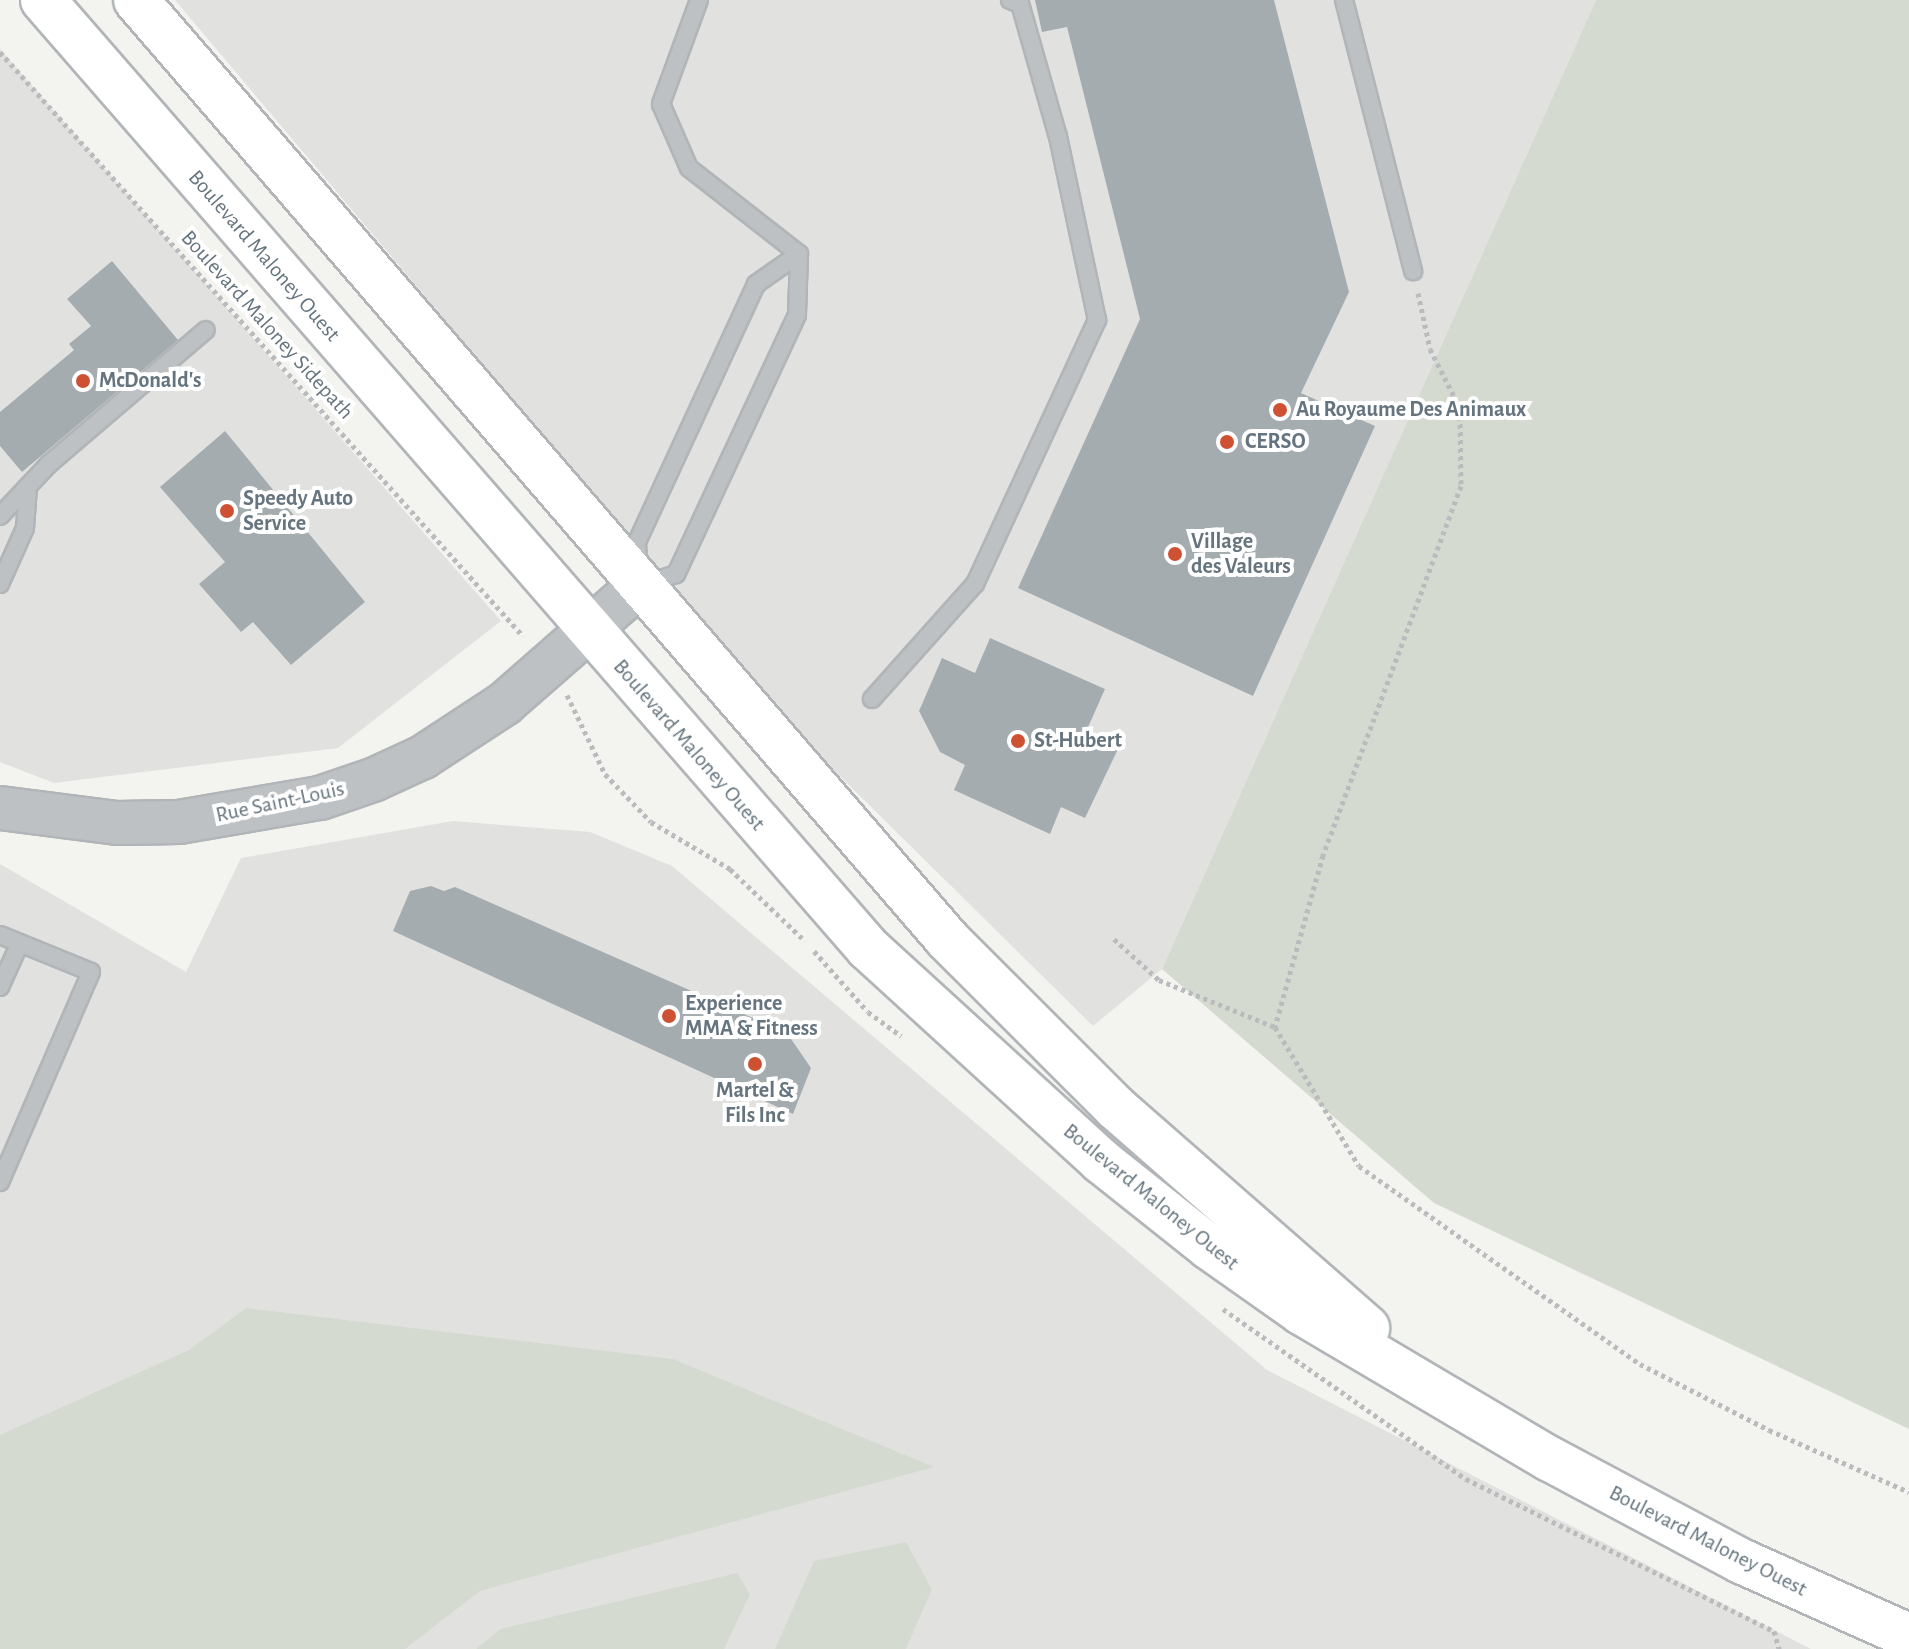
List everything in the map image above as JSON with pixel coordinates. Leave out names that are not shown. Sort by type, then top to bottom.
[{"type":"main road","name":"Boulevard Maloney Ouest","points":[[43,0],[589,632],[868,948],[1019,1088],[1209,1247],[1301,1312],[1432,1384],[1550,1459],[1699,1539],[1909,1636]]},
{"type":"main road","name":"Boulevard Maloney Ouest","points":[[136,0],[947,939],[1031,1026],[1199,1182],[1432,1384]]},
{"type":"street","name":"Rue Saint-Louis","points":[[0,808],[117,823],[179,822],[320,798],[423,757],[527,687],[639,586]]},
{"type":"lane","points":[[699,0],[661,104],[689,168],[799,254]]},
{"type":"lane","points":[[872,699],[975,584],[1097,320],[1058,137],[1020,4],[1010,0]]},
{"type":"lane","points":[[1344,0],[1413,271]]},
{"type":"lane","points":[[799,254],[797,315],[676,574],[639,586],[637,542],[756,284],[799,254]]},
{"type":"lane","points":[[0,516],[28,487],[206,330]]},
{"type":"lane","points":[[0,584],[25,528],[28,487]]},
{"type":"lane","points":[[0,935],[91,972],[0,1182]]},
{"type":"lane","points":[[0,987],[20,943]]},
{"type":"path","name":"Boulevard Maloney Sidepath","points":[[0,52],[511,620]]},
{"type":"path","points":[[1275,1027],[1323,855],[1461,486],[1460,408],[1430,349],[1413,271]]},
{"type":"path","points":[[1114,939],[1159,980],[1275,1027],[1359,1166],[1640,1364],[1769,1430],[1909,1492]]},
{"type":"shaded area","points":[[175,0],[1596,0],[1162,969],[1093,1026],[779,716]]},
{"type":"shaded area","points":[[1596,0],[1909,0],[1909,1429],[1434,1203],[1162,969]]},
{"type":"shaded area","points":[[0,49],[501,621],[338,748],[54,783],[0,762]]},
{"type":"shaded area","points":[[453,821],[590,832],[672,866],[1267,1370],[1811,1649],[0,1649],[0,864],[186,972],[241,858]]},
{"type":"shaded area","points":[[246,1308],[673,1359],[934,1467],[480,1591],[405,1649],[0,1649],[0,1435],[189,1350]]},
{"type":"shaded area","points":[[906,1542],[932,1589],[906,1649],[775,1649],[814,1561]]},
{"type":"shaded area","points":[[737,1573],[750,1594],[724,1649],[476,1649],[501,1629]]},
{"type":"building","points":[[1035,0],[1274,0],[1349,292],[1301,393],[1375,426],[1253,696],[1018,588],[1140,319],[1067,27],[1042,32]]},
{"type":"building","name":"McDonald's","points":[[112,261],[178,340],[22,472],[0,446],[0,412],[74,350],[69,344],[91,326],[67,299]]},
{"type":"building","points":[[225,431],[365,602],[291,665],[253,622],[241,632],[199,584],[225,562],[160,487]]},
{"type":"building","name":"St-Hubert","points":[[990,638],[1105,689],[1085,734],[1118,749],[1085,818],[1061,807],[1050,834],[954,790],[965,765],[940,752],[919,711],[942,658],[975,673]]},
{"type":"building","points":[[431,886],[444,891],[455,887],[787,1033],[811,1068],[793,1114],[393,931],[410,891]]},
{"type":"place","name":"McDonald's","points":[[83,381]]},
{"type":"place","name":"Au Royaume Des Animaux","points":[[1280,410]]},
{"type":"place","name":"CERSO","points":[[1227,442]]},
{"type":"place","name":"Speedy Auto Service","points":[[227,511]]},
{"type":"place","name":"Village des Valeurs","points":[[1175,554]]},
{"type":"place","name":"St-Hubert","points":[[1018,741]]},
{"type":"place","name":"Experience MMA & Fitness","points":[[669,1016]]},
{"type":"place","name":"Martel & Fils Inc","points":[[755,1064]]}]
